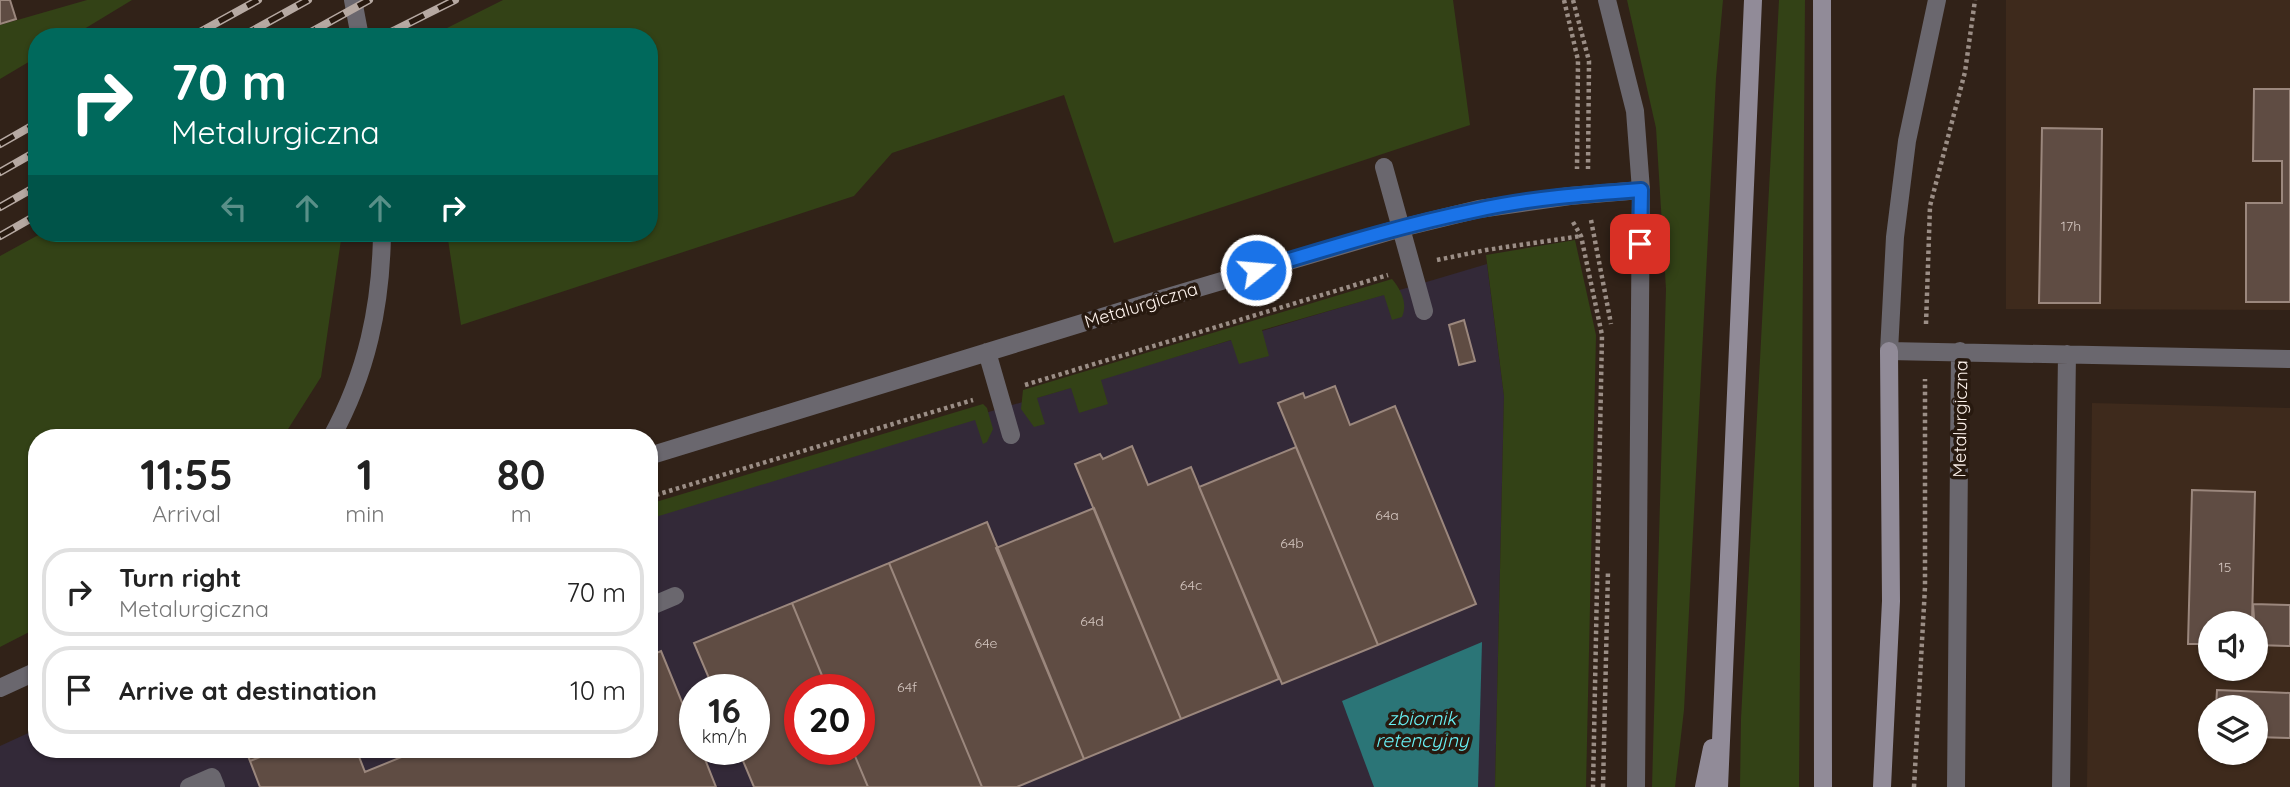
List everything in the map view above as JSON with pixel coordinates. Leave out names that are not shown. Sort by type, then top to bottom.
[{"type":"main road","points":[[1719,787],[1753,0]]},
{"type":"main road","points":[[1822,0],[1823,787]]},
{"type":"main road","points":[[1882,787],[1891,601],[1889,351]]},
{"type":"main road","points":[[1704,787],[1723,690]]},
{"type":"street","points":[[354,0],[359,28]]},
{"type":"street","points":[[1607,0],[1635,111],[1641,190],[1636,787]]},
{"type":"street","points":[[1889,351],[1895,237],[1907,141],[1937,0]]},
{"type":"street","points":[[1384,167],[1424,311]]},
{"type":"street","name":"Metalurgiczna","points":[[658,453],[1401,228],[1479,209],[1579,195],[1641,190]]},
{"type":"street","points":[[336,429],[349,405],[370,343],[380,284],[382,242]]},
{"type":"street","name":"Metalurgiczna","points":[[1889,351],[1960,351],[1956,787]]},
{"type":"street","points":[[1960,351],[2290,359]]},
{"type":"street","points":[[987,352],[1011,435]]},
{"type":"street","points":[[2061,787],[2067,354]]},
{"type":"street","points":[[658,603],[675,596]]},
{"type":"street","points":[[0,688],[28,675]]},
{"type":"street","points":[[189,787],[212,777],[216,787]]},
{"type":"path","points":[[1564,0],[1578,60],[1577,170],[1567,172],[1579,195],[1593,235],[1613,335]]},
{"type":"path","points":[[1573,0],[1589,61],[1579,195],[1573,224],[1581,236],[1602,335],[1592,787]]},
{"type":"path","points":[[658,494],[1412,268],[1486,250],[1581,236]]},
{"type":"path","points":[[1603,787],[1608,567]]},
{"type":"shaded area","points":[[2006,0],[2290,0],[2290,310],[2006,309]]},
{"type":"shaded area","points":[[1487,264],[1504,396],[1495,787],[0,787],[0,746],[28,733],[28,758],[658,758],[658,510]]},
{"type":"shaded area","points":[[2092,403],[2290,408],[2290,787],[2087,787]]},
{"type":"green space","points":[[87,0],[132,0],[86,28],[28,28],[28,62],[0,79],[0,25]]},
{"type":"green space","points":[[503,0],[1453,0],[1470,125],[1114,243],[1064,95],[892,153],[854,196],[461,325],[448,242],[658,242],[658,28],[447,28]]},
{"type":"green space","points":[[1627,0],[1723,0],[1716,78],[1684,710],[1675,787],[1652,787],[1666,289],[1656,128]]},
{"type":"green space","points":[[1779,0],[1805,0],[1799,787],[1740,787],[1741,719]]},
{"type":"green space","points":[[1575,240],[1596,335],[1586,787],[1495,787],[1504,396],[1486,255]]},
{"type":"green space","points":[[28,241],[341,242],[321,377],[288,429],[28,429],[28,633],[0,647],[0,256]]},
{"type":"green space","points":[[1392,279],[1403,297],[1402,317],[1392,320],[1384,295],[1262,330],[1269,356],[1239,364],[1231,340],[1101,380],[1108,404],[1079,413],[1071,388],[1037,398],[1045,424],[1034,427],[1021,409],[1023,390]]},
{"type":"green space","points":[[983,404],[987,408],[993,429],[987,442],[983,444],[975,420],[658,516],[658,501]]},
{"type":"water","name":"zbiornik retencyjny","points":[[1482,642],[1478,787],[1374,787],[1342,701]]},
{"type":"building","points":[[0,0],[10,0],[16,19],[0,24]]},
{"type":"building","points":[[2254,89],[2290,89],[2290,302],[2246,302],[2246,203],[2282,203],[2282,161],[2253,161]]},
{"type":"building","points":[[2042,128],[2102,129],[2100,303],[2039,303]]},
{"type":"building","points":[[1464,320],[1475,361],[1459,365],[1449,325]]},
{"type":"building","points":[[1335,386],[1350,425],[1395,406],[1476,604],[1378,645],[1278,403],[1303,393],[1305,398]]},
{"type":"building","points":[[1132,446],[1148,485],[1191,467],[1279,679],[1181,719],[1075,464],[1100,454],[1103,459]]},
{"type":"building","points":[[1296,447],[1378,645],[1282,684],[1199,487]]},
{"type":"building","points":[[2192,490],[2255,492],[2252,611],[2198,611],[2198,644],[2188,644]]},
{"type":"building","points":[[1094,508],[1181,719],[1084,759],[996,548]]},
{"type":"building","points":[[987,522],[1084,759],[1017,787],[982,787],[889,563]]},
{"type":"building","points":[[889,563],[982,787],[868,787],[859,765],[875,765],[875,674],[821,674],[792,603]]},
{"type":"building","points":[[792,603],[821,674],[784,674],[784,765],[859,765],[868,787],[754,787],[745,765],[770,765],[770,674],[707,674],[694,643]]},
{"type":"building","points":[[2253,604],[2290,605],[2290,646],[2268,645],[2268,611],[2254,611]]},
{"type":"building","points":[[661,651],[679,695],[679,765],[707,765],[716,787],[260,787],[250,761],[258,758],[360,758],[365,772],[399,758],[658,758],[658,652]]},
{"type":"building","points":[[2217,690],[2290,693],[2290,738],[2268,737],[2268,695],[2217,695]]},
{"type":"railway","points":[[207,28],[258,0]]},
{"type":"railway","points":[[257,28],[308,0]]},
{"type":"railway","points":[[318,28],[369,0]]},
{"type":"railway","points":[[399,28],[455,0]]},
{"type":"railway","points":[[0,144],[28,128]]},
{"type":"railway","points":[[0,172],[28,156]]},
{"type":"railway","points":[[0,207],[28,191]]},
{"type":"railway","points":[[0,236],[28,220]]},
{"type":"route","points":[[1256,270],[1401,228],[1479,209],[1570,196],[1641,190],[1640,244]]}]
